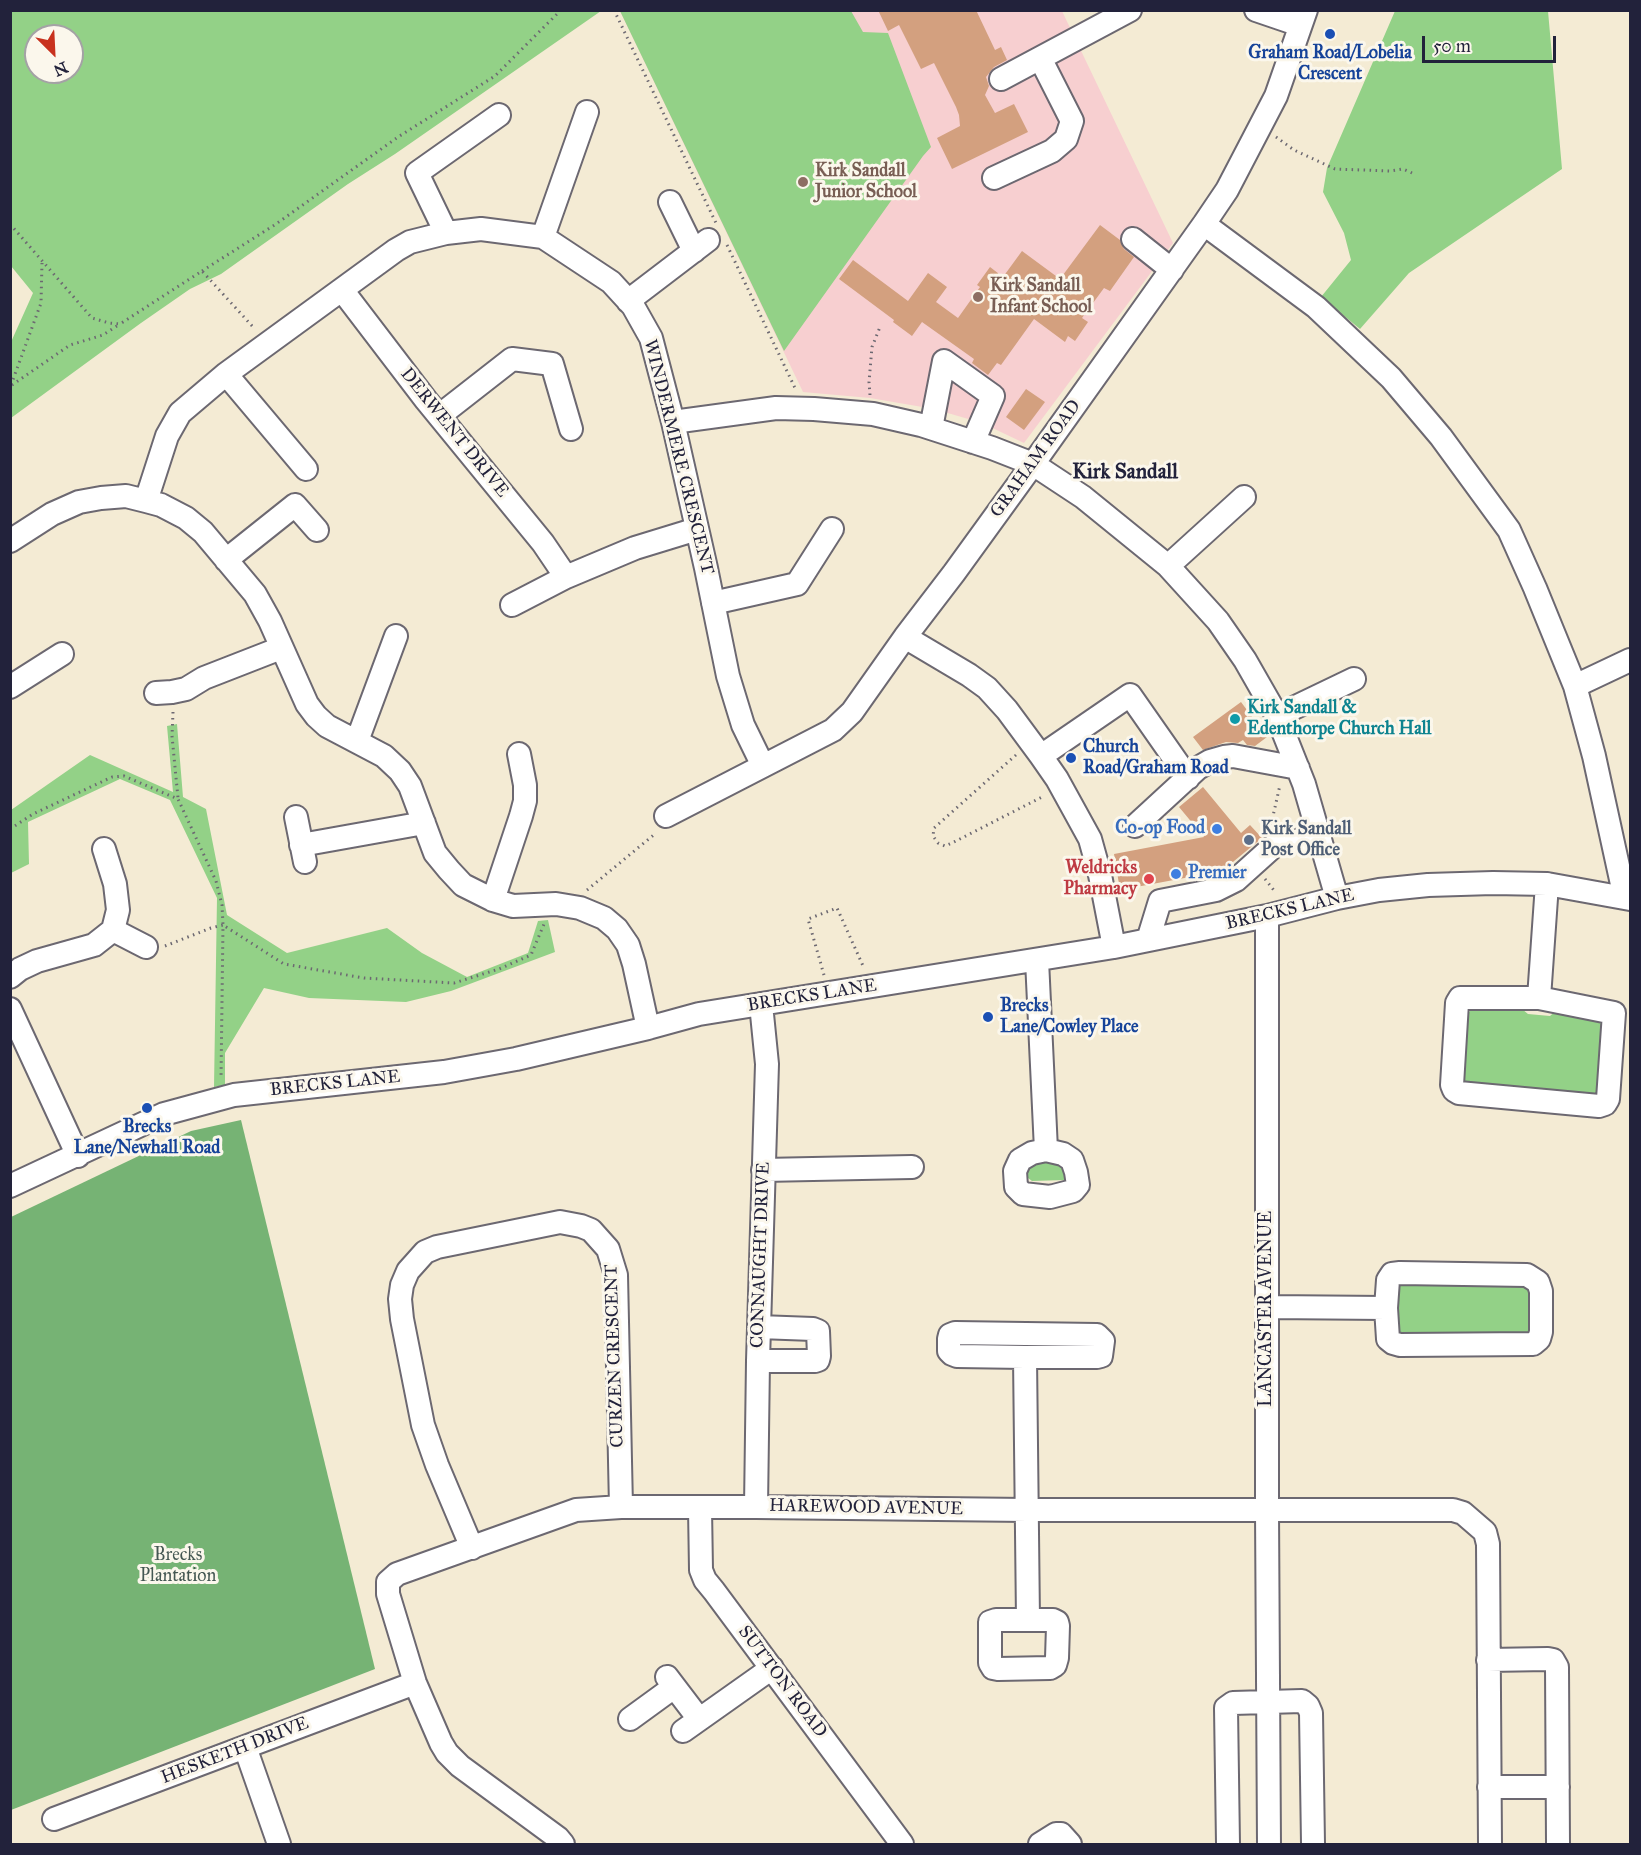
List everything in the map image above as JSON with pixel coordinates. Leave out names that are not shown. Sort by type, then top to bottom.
[{"type":"street","points":[[1001,79],[1130,10]]},
{"type":"street","points":[[1256,10],[1303,18]]},
{"type":"street","name":"GRAHAM ROAD","points":[[666,816],[833,730],[852,712],[1033,464],[1227,190],[1276,96],[1303,18]]},
{"type":"street","points":[[994,178],[1052,151],[1066,139],[1072,122],[1040,58]]},
{"type":"street","points":[[543,237],[587,112]]},
{"type":"street","points":[[446,233],[417,173],[499,115]]},
{"type":"street","points":[[628,301],[711,238],[670,201]]},
{"type":"street","points":[[1204,224],[1316,307],[1391,378],[1441,437],[1509,530],[1575,686],[1628,898]]},
{"type":"street","name":"WINDERMERE CRESCENT","points":[[146,501],[163,445],[180,413],[226,374],[396,250],[410,242],[446,233],[481,229],[543,237],[611,282],[628,301],[651,338],[674,422],[728,676],[743,725],[763,766]]},
{"type":"street","points":[[1133,239],[1172,270]]},
{"type":"street","name":"DERWENT DRIVE","points":[[342,290],[439,416],[543,543],[566,577]]},
{"type":"street","points":[[439,416],[512,359],[552,364],[571,429]]},
{"type":"street","points":[[931,428],[944,361],[993,396],[973,442]]},
{"type":"street","points":[[226,374],[306,468]]},
{"type":"street","points":[[674,422],[776,408],[873,414],[931,428],[1033,464],[1083,497],[1168,566],[1218,621],[1245,660],[1277,716],[1291,766],[1320,837],[1337,898]]},
{"type":"street","points":[[10,541],[52,514],[79,502],[101,498],[126,496],[161,505],[186,518],[202,532],[255,594],[270,621],[307,704],[316,716],[327,726],[384,756],[411,786],[435,853],[463,885],[493,900],[513,906],[556,904],[580,908],[604,918],[617,929],[628,945],[634,964],[648,1028]]},
{"type":"street","points":[[1168,566],[1244,497]]},
{"type":"street","points":[[226,560],[254,526],[295,505],[317,530]]},
{"type":"street","points":[[512,605],[566,577],[635,548],[698,529]]},
{"type":"street","points":[[713,603],[797,584],[832,529]]},
{"type":"street","points":[[357,741],[396,636]]},
{"type":"street","points":[[905,637],[987,688],[1036,749],[1061,787],[1089,839],[1100,875],[1114,947]]},
{"type":"street","points":[[164,693],[186,689],[204,678],[281,648]]},
{"type":"street","points":[[10,687],[62,654]]},
{"type":"street","points":[[1575,686],[1630,660]]},
{"type":"street","points":[[1277,716],[1354,679]]},
{"type":"street","points":[[1036,749],[1130,695],[1188,778]]},
{"type":"street","points":[[493,900],[525,801],[525,785],[519,754]]},
{"type":"street","points":[[1135,826],[1198,768],[1210,761],[1224,757],[1241,758],[1291,766]]},
{"type":"street","points":[[296,817],[303,854],[424,823]]},
{"type":"street","points":[[1148,940],[1160,901],[1216,890],[1236,879],[1276,844],[1320,837]]},
{"type":"street","points":[[10,977],[37,961],[94,945],[113,930],[118,910],[115,884],[104,849]]},
{"type":"street","points":[[1539,998],[1547,884]]},
{"type":"street","name":"BRECKS LANE","points":[[10,1186],[164,1114],[234,1095],[444,1072],[516,1059],[699,1014],[1114,947],[1379,890],[1428,885],[1547,884],[1628,898]]},
{"type":"street","name":"LANCASTER AVENUE","points":[[1269,1845],[1268,1307],[1278,913]]},
{"type":"street","points":[[113,930],[146,947]]},
{"type":"street","points":[[1037,960],[1046,1150]]},
{"type":"street","points":[[1460,998],[1539,998],[1614,1013],[1608,1099],[1605,1104],[1599,1106],[1459,1093],[1454,1090],[1452,1085],[1460,998]]},
{"type":"street","name":"CONNAUGHT DRIVE","points":[[756,1507],[767,1064],[761,1004]]},
{"type":"street","points":[[10,1008],[78,1156]]},
{"type":"street","points":[[763,1170],[912,1167]]},
{"type":"street","name":"CURZEN CRESCENT","points":[[472,1548],[423,1425],[402,1319],[400,1299],[408,1270],[425,1252],[436,1247],[560,1222],[591,1230],[608,1249],[616,1275],[621,1507]]},
{"type":"street","points":[[1392,1274],[1527,1275],[1538,1282],[1541,1291],[1541,1332],[1539,1339],[1533,1344],[1400,1345],[1388,1339],[1386,1308],[1388,1280],[1392,1274]]},
{"type":"street","points":[[1268,1307],[1386,1308]]},
{"type":"street","points":[[758,1361],[815,1361],[819,1356],[818,1331],[759,1327]]},
{"type":"street","points":[[955,1333],[1097,1335],[1103,1341],[1101,1356],[1097,1357],[1026,1357],[957,1356],[949,1351],[949,1339],[955,1333]]},
{"type":"street","points":[[1026,1357],[1028,1620]]},
{"type":"street","name":"HAREWOOD AVENUE","points":[[416,1683],[388,1594],[388,1582],[398,1574],[576,1510],[621,1507],[1453,1510],[1463,1513],[1485,1532],[1488,1544],[1490,1845]]},
{"type":"street","name":"SUTTON ROAD","points":[[700,1508],[701,1570],[705,1580],[902,1845]]},
{"type":"street","points":[[1488,1660],[1553,1660],[1557,1667],[1558,1845]]},
{"type":"street","points":[[630,1719],[671,1682],[691,1725],[772,1668]]},
{"type":"street","points":[[416,1683],[447,1753],[460,1766],[558,1838],[563,1845]]},
{"type":"street","name":"HESKETH DRIVE","points":[[54,1819],[416,1683]]},
{"type":"street","points":[[1228,1845],[1226,1708],[1233,1703],[1302,1701],[1311,1713],[1312,1845]]},
{"type":"street","points":[[245,1747],[279,1845]]},
{"type":"street","points":[[1489,1787],[1558,1787]]},
{"type":"street","points":[[1040,1845],[1056,1834],[1061,1834],[1070,1845]]},
{"type":"path","points":[[11,385],[70,345],[104,335],[276,224],[398,137],[495,76],[561,10]]},
{"type":"path","points":[[614,10],[711,238],[805,408]]},
{"type":"path","points":[[1259,129],[1276,137],[1294,150],[1335,169],[1390,171],[1403,169],[1412,173]]},
{"type":"path","points":[[10,224],[92,318],[120,324]]},
{"type":"path","points":[[11,385],[41,303],[42,261]]},
{"type":"path","points":[[202,271],[268,344]]},
{"type":"path","points":[[873,414],[869,382],[870,363],[872,347],[880,327]]},
{"type":"path","points":[[164,693],[172,736],[178,799],[216,881],[222,905],[221,1099]]},
{"type":"path","points":[[1036,749],[934,828],[933,836],[938,843],[945,846],[1061,787]]},
{"type":"path","points":[[1278,913],[1259,859],[1291,766]]},
{"type":"path","points":[[10,830],[33,814],[112,777],[124,776],[178,799]]},
{"type":"path","points":[[146,947],[161,948],[211,927],[223,925],[284,964],[364,978],[454,983],[499,969],[531,955],[543,925],[658,831],[666,816]]},
{"type":"path","points":[[829,993],[808,919],[837,908],[872,986]]},
{"type":"shaded area","points":[[620,11],[1062,11],[1173,243],[1024,443],[982,423],[934,409],[870,398],[803,392]]},
{"type":"green space","points":[[11,10],[601,10],[221,274],[190,289],[11,418],[11,342],[33,293],[11,266]]},
{"type":"green space","name":"Kirk Sandall Junior School","points":[[620,11],[851,11],[863,32],[888,33],[931,147],[784,351]]},
{"type":"green space","points":[[1395,11],[1548,11],[1562,169],[1409,273],[1360,329],[1321,297],[1351,260],[1344,233],[1323,192],[1327,168]]},
{"type":"green space","points":[[177,724],[183,797],[206,809],[227,915],[287,953],[387,928],[422,953],[467,977],[528,953],[538,921],[548,920],[555,952],[451,991],[406,1002],[309,998],[264,988],[225,1053],[225,1085],[214,1087],[217,898],[170,800],[120,779],[28,822],[29,864],[11,873],[11,810],[90,755],[173,792],[167,726]]},
{"type":"green space","points":[[1478,1005],[1517,1005],[1528,1014],[1550,1016],[1559,1008],[1604,1016],[1604,1092],[1590,1098],[1469,1088],[1461,1079],[1465,1015]]},
{"type":"green space","name":"Brecks Plantation","points":[[241,1120],[375,1669],[11,1810],[11,1217],[191,1131]]},
{"type":"green space","points":[[1064,1160],[1069,1177],[1065,1180],[1032,1181],[1028,1178],[1027,1167],[1033,1161]]},
{"type":"green space","points":[[1404,1282],[1531,1284],[1530,1335],[1399,1334],[1396,1291]]},
{"type":"building","points":[[878,10],[976,10],[995,50],[1001,47],[1007,60],[994,67],[986,77],[989,86],[985,95],[995,113],[1014,104],[1028,132],[952,169],[937,138],[960,126],[956,107],[934,63],[921,69],[899,25],[888,31]]},
{"type":"building","points":[[1100,225],[1120,240],[1124,249],[1134,257],[1110,291],[1104,288],[1082,318],[1088,322],[1075,341],[1068,336],[1065,342],[1034,319],[1001,365],[997,363],[988,375],[972,363],[974,359],[922,322],[912,336],[839,279],[853,260],[908,301],[928,273],[947,287],[936,302],[958,318],[980,287],[977,285],[990,267],[1003,277],[1022,251],[1060,279]]},
{"type":"building","points":[[1026,389],[1045,402],[1024,430],[1006,417]]},
{"type":"building","name":"Kirk Sandall & Edenthorpe Church Hall","points":[[1241,702],[1267,737],[1255,746],[1247,745],[1243,740],[1238,743],[1226,742],[1203,750],[1193,737]]},
{"type":"building","points":[[1203,787],[1241,833],[1250,825],[1262,838],[1222,871],[1120,890],[1114,854],[1204,837],[1179,807]]},
{"type":"place","name":"Graham Road/Lobelia Crescent","points":[[1330,34]]},
{"type":"place","name":"Kirk Sandall Junior School","points":[[803,182]]},
{"type":"place","name":"Kirk Sandall Infant School","points":[[978,297]]},
{"type":"place","name":"Kirk Sandall & Edenthorpe Church Hall","points":[[1235,719]]},
{"type":"place","name":"Church Road/Graham Road","points":[[1071,758]]},
{"type":"place","name":"Co-op Food","points":[[1217,829]]},
{"type":"place","name":"Kirk Sandall Post Office","points":[[1249,840]]},
{"type":"place","name":"Premier","points":[[1176,874]]},
{"type":"place","name":"Weldricks Pharmacy","points":[[1149,879]]},
{"type":"place","name":"Brecks Lane/Cowley Place","points":[[988,1017]]},
{"type":"place","name":"Brecks Lane/Newhall Road","points":[[147,1108]]},
{"type":"district","name":"Kirk Sandall","points":[[1125,473]]}]
